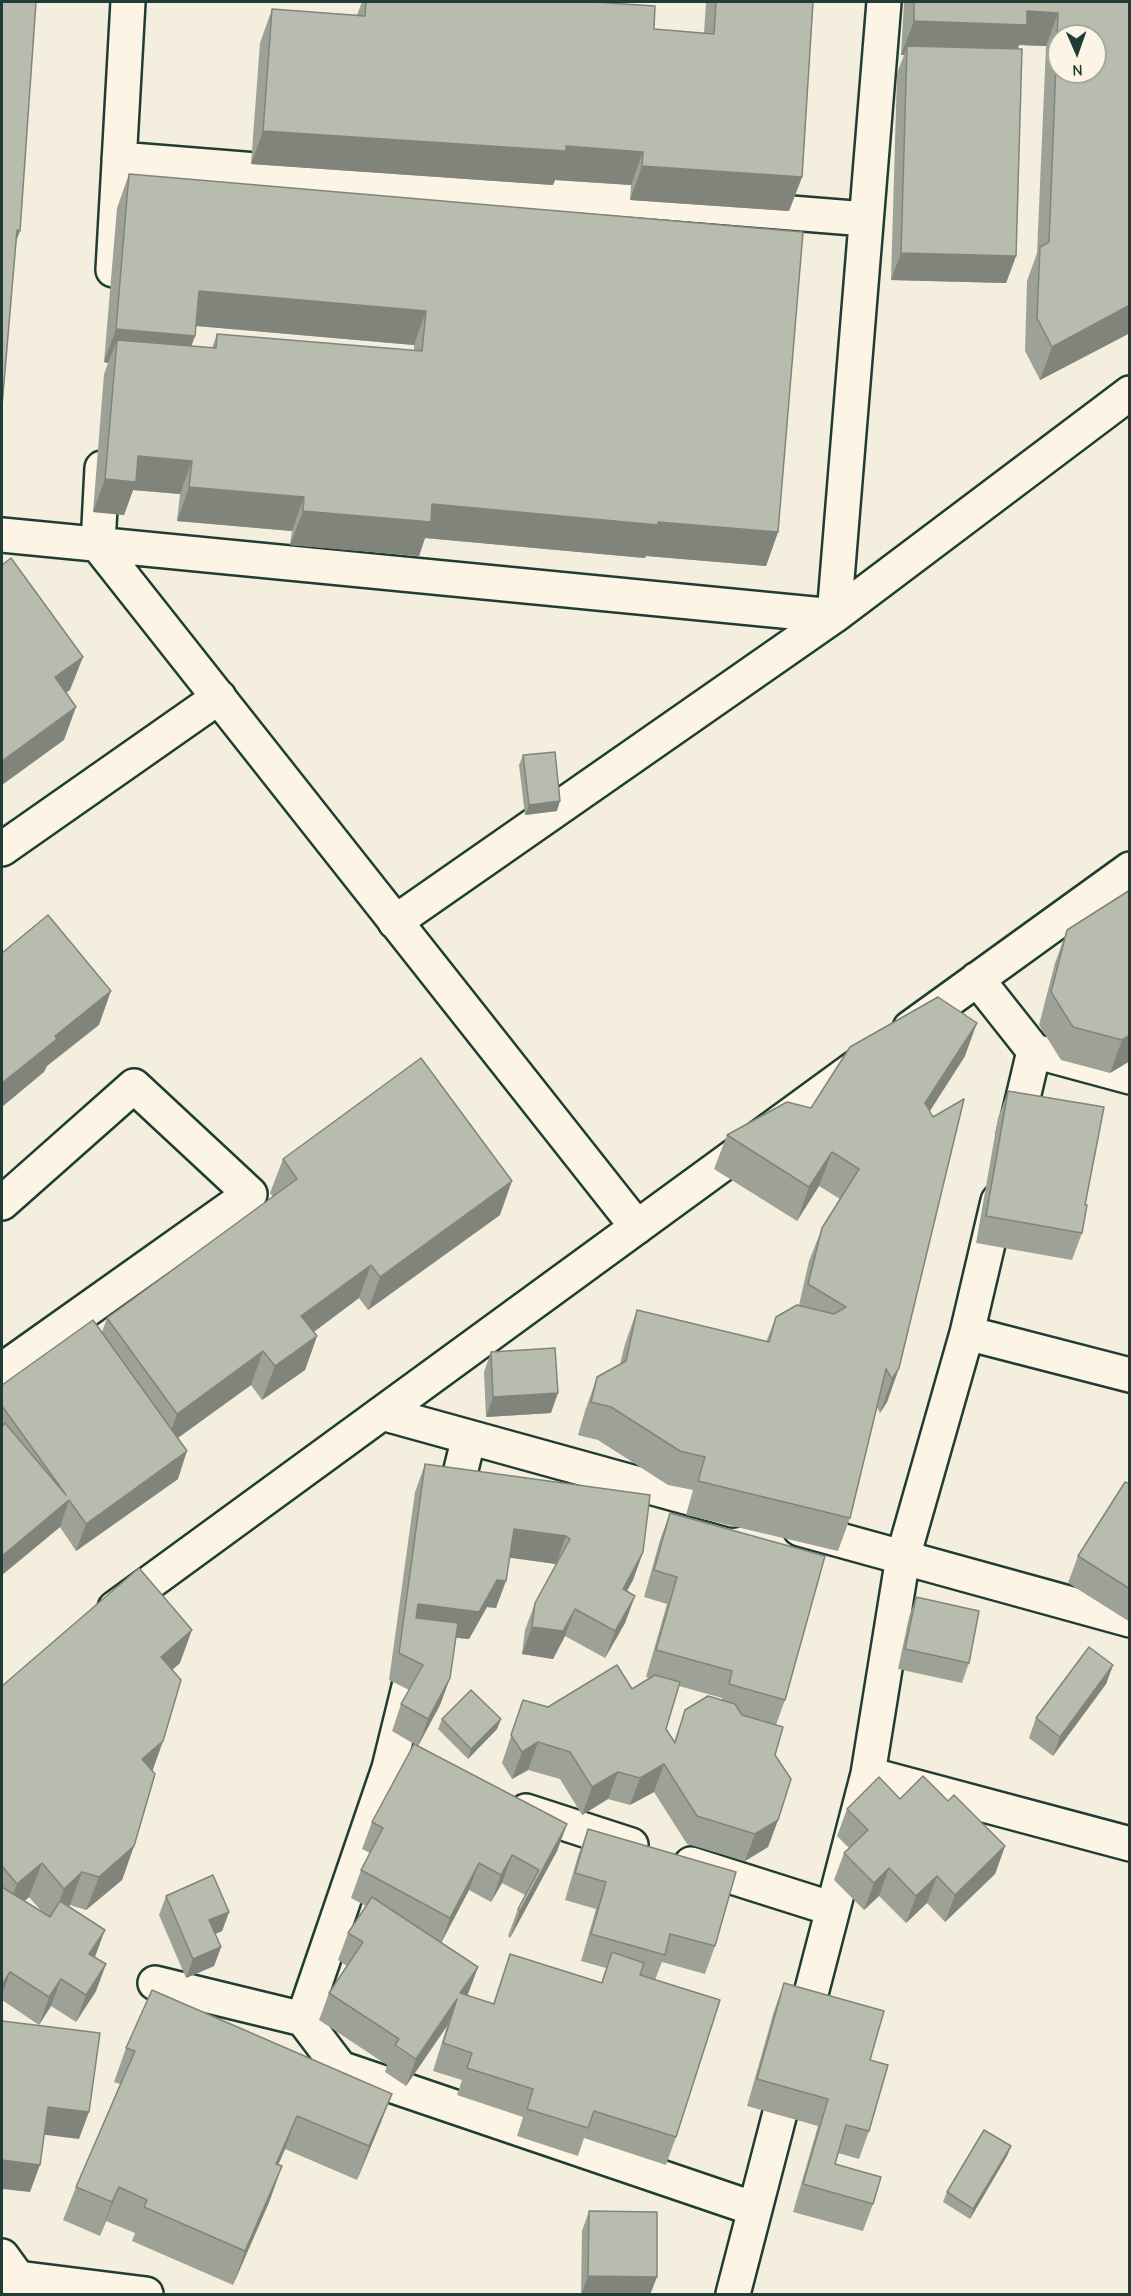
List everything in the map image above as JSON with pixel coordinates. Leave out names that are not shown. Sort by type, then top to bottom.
[{"type":"street","points":[[112,299],[128,2]]},
{"type":"street","points":[[834,616],[884,2]]},
{"type":"street","points":[[120,159],[866,219]]},
{"type":"street","points":[[395,922],[834,616],[1130,393]]},
{"type":"street","points":[[104,440],[98,545],[637,1227]]},
{"type":"street","points":[[2,535],[834,616]]},
{"type":"street","points":[[2,849],[219,698]]},
{"type":"street","points":[[95,1623],[977,979],[1127,873]]},
{"type":"street","points":[[977,979],[1034,1051],[1130,1077]]},
{"type":"street","points":[[733,2295],[868,1774],[903,1557],[967,1333],[1034,1051]]},
{"type":"street","points":[[2,1203],[134,1086],[250,1194],[2,1370]]},
{"type":"street","points":[[967,1333],[1130,1375]]},
{"type":"street","points":[[382,1413],[1130,1620]]},
{"type":"street","points":[[444,1540],[469,1437]]},
{"type":"street","points":[[303,2019],[401,1772],[425,1620]]},
{"type":"street","points":[[868,1774],[1130,1844]]},
{"type":"street","points":[[503,1804],[833,1909]]},
{"type":"street","points":[[155,1983],[303,2019],[340,2068],[755,2209]]},
{"type":"street","points":[[7,2270],[146,2295]]},
{"type":"building","points":[[2,2],[36,2],[20,231],[17,230],[2,406]]},
{"type":"building","points":[[366,2],[594,2],[655,6],[654,29],[714,34],[716,2],[813,2],[802,177],[642,166],[643,152],[566,146],[566,151],[263,131],[272,9],[365,16]]},
{"type":"building","points":[[914,2],[1130,2],[1130,305],[1052,347],[1037,318],[1040,247],[1049,242],[1055,84],[1107,84],[1107,24],[1058,24],[1058,13],[1027,11],[1027,25],[914,21]]},
{"type":"building","points":[[907,46],[1022,49],[1016,256],[901,253]]},
{"type":"building","points":[[129,174],[803,232],[778,532],[658,522],[658,525],[432,504],[431,522],[303,511],[304,497],[189,487],[192,461],[138,456],[136,482],[105,479],[117,340],[216,348],[217,334],[422,351],[426,311],[199,291],[195,336],[116,329]]},
{"type":"building","points":[[11,558],[83,657],[55,677],[76,707],[2,761],[2,565]]},
{"type":"building","points":[[555,752],[560,801],[529,805],[523,755]]},
{"type":"building","points":[[1130,890],[1130,1035],[1122,1040],[1073,1027],[1051,992],[1067,930]]},
{"type":"building","points":[[48,915],[111,991],[55,1036],[57,1039],[2,1083],[2,953]]},
{"type":"building","points":[[938,997],[977,1023],[925,1103],[933,1117],[964,1099],[899,1368],[892,1379],[886,1369],[850,1518],[698,1481],[705,1457],[680,1451],[611,1407],[591,1402],[597,1377],[626,1361],[637,1310],[769,1342],[776,1317],[797,1305],[834,1314],[846,1307],[808,1284],[822,1228],[859,1169],[832,1152],[809,1187],[727,1135],[787,1102],[811,1108],[850,1047]]},
{"type":"building","points":[[421,1058],[512,1181],[380,1277],[371,1265],[301,1316],[317,1336],[275,1366],[263,1351],[177,1414],[107,1318],[297,1179],[283,1159]]},
{"type":"building","points":[[1008,1091],[1104,1107],[1085,1205],[1087,1205],[1082,1233],[986,1216]]},
{"type":"building","points":[[93,1320],[187,1451],[86,1524],[69,1500],[2,1556],[2,1427],[5,1423],[66,1495],[2,1406],[2,1385]]},
{"type":"building","points":[[555,1348],[558,1393],[493,1397],[491,1352]]},
{"type":"building","points":[[425,1464],[650,1495],[643,1552],[623,1589],[635,1596],[615,1631],[575,1609],[563,1631],[532,1627],[535,1603],[570,1539],[566,1536],[514,1529],[506,1581],[497,1580],[479,1612],[418,1604],[416,1618],[458,1623],[450,1678],[428,1719],[401,1704],[423,1665],[399,1653]]},
{"type":"building","points":[[1125,1482],[1130,1484],[1130,1589],[1078,1556]]},
{"type":"building","points":[[670,1513],[825,1556],[785,1700],[729,1684],[732,1671],[656,1650],[677,1577],[654,1570]]},
{"type":"building","points":[[139,1568],[192,1630],[161,1657],[181,1680],[163,1741],[142,1759],[155,1774],[134,1846],[99,1877],[82,1872],[64,1889],[42,1863],[17,1884],[2,1866],[2,1686]]},
{"type":"building","points":[[916,1597],[979,1611],[969,1663],[905,1649]]},
{"type":"building","points":[[1089,1647],[1113,1665],[1060,1737],[1036,1718]]},
{"type":"building","points":[[617,1665],[632,1689],[655,1675],[680,1682],[666,1729],[675,1743],[685,1710],[708,1696],[735,1704],[742,1715],[783,1727],[775,1755],[791,1779],[778,1820],[755,1834],[697,1816],[664,1764],[640,1778],[618,1772],[592,1787],[570,1752],[538,1742],[522,1752],[511,1735],[523,1700],[548,1707]]},
{"type":"building","points":[[471,1690],[501,1719],[471,1749],[442,1719]]},
{"type":"building","points":[[414,1744],[567,1824],[520,1911],[518,1909],[539,1870],[512,1855],[501,1875],[479,1863],[450,1918],[361,1870],[383,1828],[372,1822]]},
{"type":"building","points":[[923,1776],[948,1801],[954,1795],[1005,1846],[955,1895],[937,1876],[916,1896],[889,1868],[874,1883],[844,1853],[868,1830],[847,1809],[879,1777],[900,1799]]},
{"type":"building","points":[[588,1829],[736,1872],[715,1946],[670,1934],[665,1955],[591,1934],[606,1882],[575,1873]]},
{"type":"building","points":[[213,1875],[229,1912],[209,1920],[221,1947],[193,1959],[166,1896]]},
{"type":"building","points":[[2,1887],[50,1917],[60,1901],[105,1930],[89,1954],[106,1964],[86,1995],[61,1979],[49,1997],[10,1972],[2,1985]]},
{"type":"building","points":[[372,1897],[478,1967],[460,1993],[494,2004],[510,1954],[602,1983],[612,1952],[644,1963],[640,1975],[720,2000],[676,2137],[594,2111],[588,2128],[527,2109],[533,2089],[467,2068],[472,2053],[443,2043],[457,1999],[416,2059],[395,2045],[399,2039],[329,1993],[363,1942],[348,1933]]},
{"type":"building","points":[[784,1983],[884,2011],[870,2060],[888,2065],[869,2131],[846,2125],[835,2164],[881,2177],[873,2204],[803,2184],[828,2099],[757,2079]]},
{"type":"building","points":[[152,1990],[392,2094],[369,2146],[297,2116],[276,2164],[282,2166],[245,2251],[144,2207],[147,2200],[119,2187],[112,2202],[76,2187],[135,2051],[126,2048]]},
{"type":"building","points":[[2,2021],[100,2033],[89,2112],[48,2107],[40,2165],[2,2160]]},
{"type":"building","points":[[984,2130],[1011,2146],[973,2209],[947,2192]]},
{"type":"building","points":[[589,2211],[657,2212],[657,2277],[588,2276]]}]
